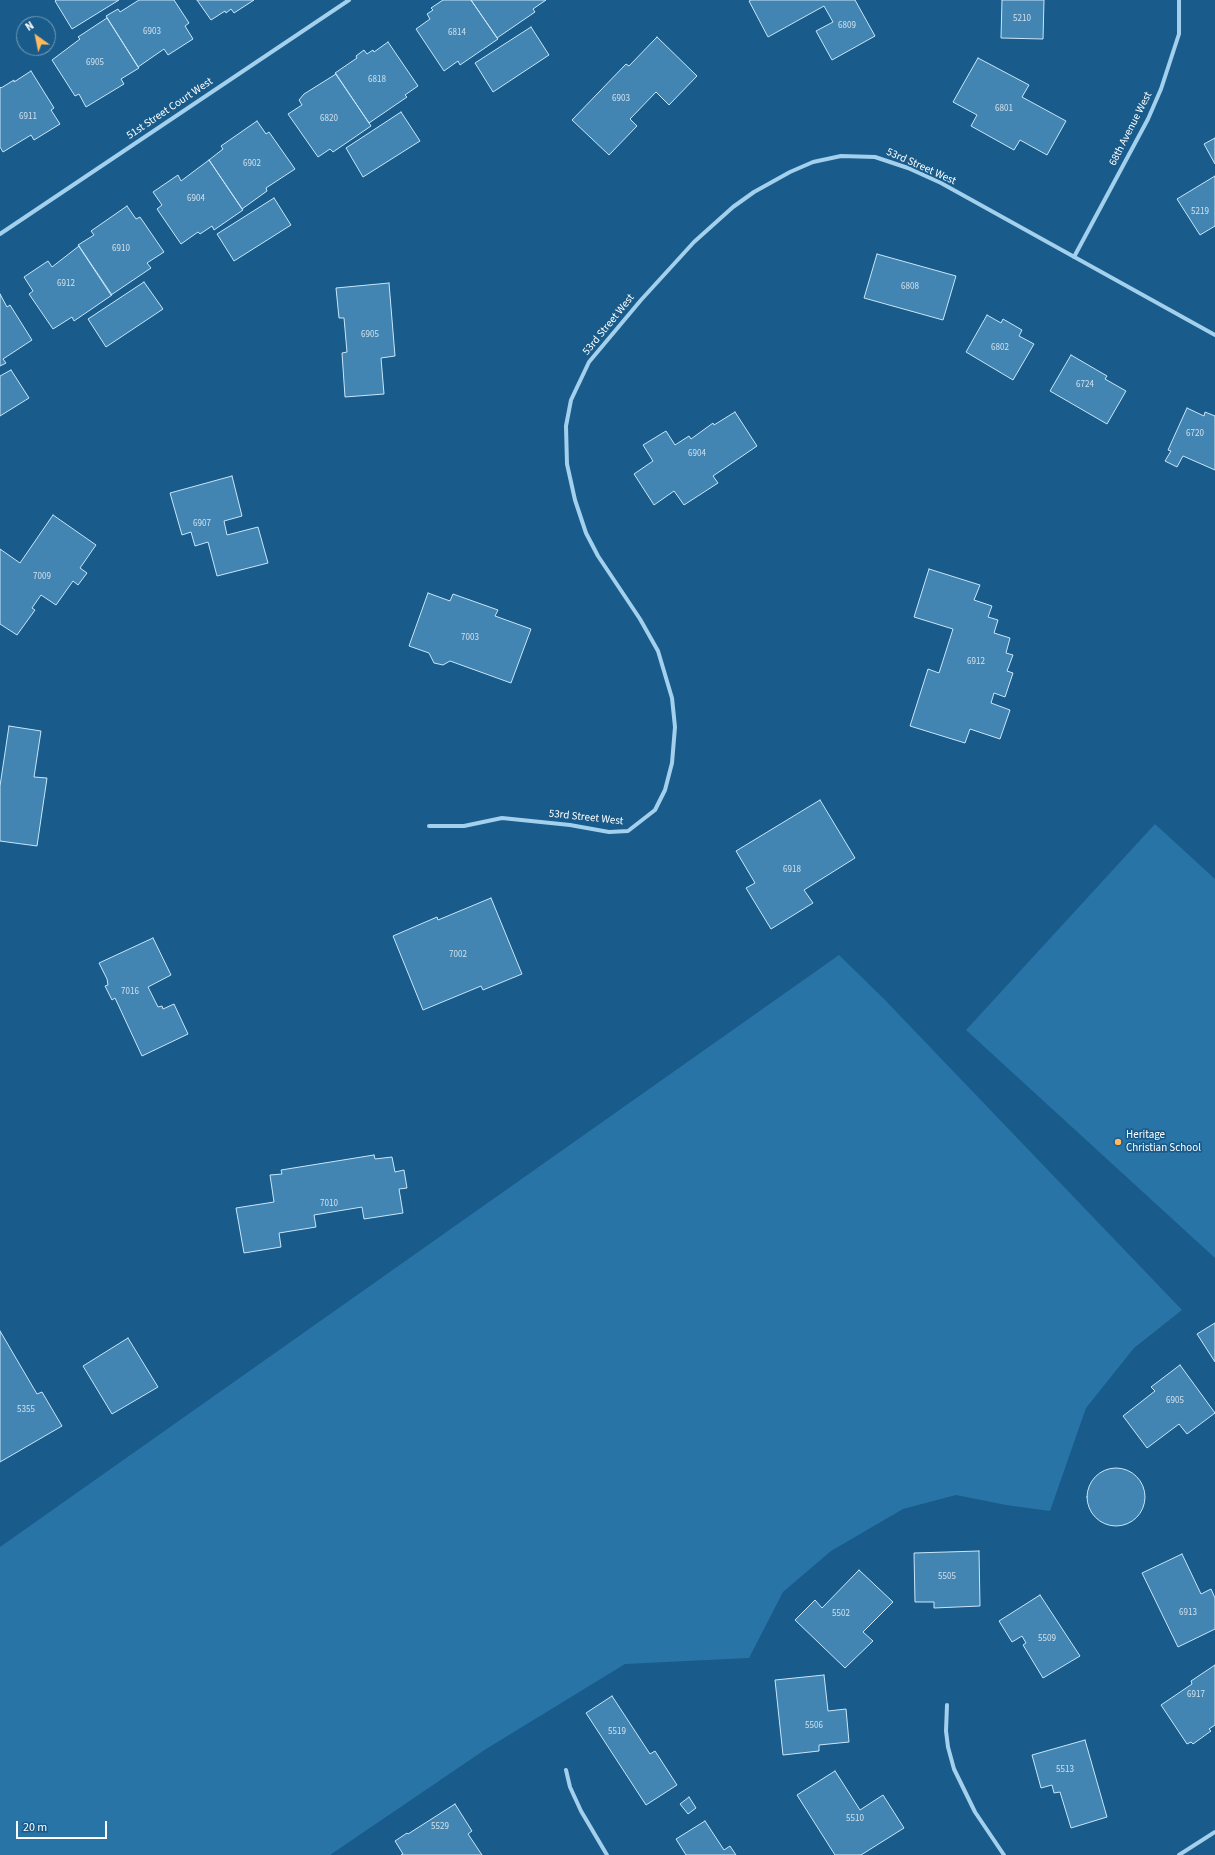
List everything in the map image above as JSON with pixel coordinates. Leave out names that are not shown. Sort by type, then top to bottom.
[{"type":"street","name":"51st Street Court West","points":[[0,234],[349,0]]},
{"type":"street","name":"68th Avenue West","points":[[1074,257],[1148,119],[1162,89],[1178,34],[1179,0]]},
{"type":"street","name":"53rd Street West","points":[[429,826],[464,826],[502,818],[570,825],[609,832],[628,831],[655,810],[665,790],[672,763],[676,727],[672,698],[658,651],[640,619],[598,556],[586,533],[575,500],[567,464],[566,426],[571,400],[590,362],[641,300],[694,242],[733,207],[790,172],[813,162],[841,156],[875,157],[908,168],[941,183],[1215,336]]},
{"type":"street","points":[[947,1705],[946,1731],[948,1747],[954,1769],[975,1812],[1004,1855]]},
{"type":"street","points":[[566,1770],[570,1787],[580,1811],[607,1855]]},
{"type":"street","points":[[1179,1855],[1215,1832]]},
{"type":"shaded area","points":[[1155,824],[1215,879],[1215,1258],[966,1030]]},
{"type":"shaded area","points":[[839,955],[884,999],[1182,1310],[1134,1348],[1086,1408],[1050,1511],[1006,1505],[956,1495],[903,1509],[831,1551],[783,1592],[749,1658],[625,1664],[486,1749],[330,1855],[0,1855],[0,1547]]},
{"type":"building","points":[[119,0],[72,29],[55,1]]},
{"type":"building","points":[[139,0],[174,0],[189,23],[185,26],[193,39],[168,55],[164,49],[138,67],[106,16],[118,9],[120,12]]},
{"type":"building","points":[[197,0],[254,0],[234,13],[231,9],[211,20]]},
{"type":"building","points":[[443,0],[471,0],[498,39],[460,65],[458,61],[444,71],[416,29],[430,19],[427,14],[433,10],[431,8]]},
{"type":"building","points":[[471,0],[546,0],[533,9],[535,12],[497,38]]},
{"type":"building","points":[[855,0],[875,36],[832,60],[816,31],[833,22],[824,6],[768,37],[749,1]]},
{"type":"building","points":[[1002,0],[1044,0],[1043,39],[1001,38]]},
{"type":"building","points":[[107,18],[139,68],[121,79],[124,84],[86,107],[79,94],[75,96],[52,60],[80,39],[78,37]]},
{"type":"building","points":[[531,27],[549,55],[493,92],[475,63]]},
{"type":"building","points":[[657,37],[697,76],[669,105],[656,92],[630,119],[637,126],[609,155],[572,120],[626,64],[629,66]]},
{"type":"building","points":[[388,42],[418,86],[405,95],[407,97],[369,123],[335,73],[357,58],[356,56],[364,50],[367,54],[373,50],[374,52]]},
{"type":"building","points":[[978,58],[1029,85],[1022,97],[1066,121],[1047,155],[1020,140],[1014,150],[971,126],[977,115],[953,102]]},
{"type":"building","points":[[31,71],[54,108],[51,110],[60,124],[34,140],[31,135],[3,152],[0,147],[0,87],[1,88],[14,80],[14,82]]},
{"type":"building","points":[[336,74],[371,126],[333,152],[330,149],[318,157],[288,114],[302,105],[299,100],[304,94]]},
{"type":"building","points":[[401,112],[420,141],[363,177],[346,148]]},
{"type":"building","points":[[257,121],[266,134],[269,132],[295,169],[266,188],[267,191],[242,209],[209,160],[223,149],[221,146]]},
{"type":"building","points":[[1215,138],[1215,164],[1204,144]]},
{"type":"building","points":[[209,160],[243,210],[214,230],[212,226],[200,234],[198,232],[181,244],[157,209],[162,205],[153,192],[178,175],[181,181]]},
{"type":"building","points":[[1215,176],[1215,226],[1200,235],[1177,199]]},
{"type":"building","points":[[274,198],[291,225],[234,261],[217,234]]},
{"type":"building","points":[[127,206],[136,219],[140,217],[164,252],[147,263],[151,268],[111,295],[78,245],[94,235],[91,231]]},
{"type":"building","points":[[79,246],[112,295],[74,321],[72,317],[53,329],[29,294],[33,291],[24,277],[48,261],[52,267]]},
{"type":"building","points":[[877,254],[956,276],[943,320],[864,298]]},
{"type":"building","points":[[144,282],[163,309],[106,347],[88,319]]},
{"type":"building","points":[[389,283],[395,356],[381,358],[384,394],[345,397],[342,353],[347,352],[344,318],[339,318],[336,288]]},
{"type":"building","points":[[0,294],[7,307],[10,305],[32,340],[3,359],[6,363],[0,366]]},
{"type":"building","points":[[987,315],[1001,323],[1003,319],[1022,330],[1019,336],[1034,344],[1013,380],[966,352]]},
{"type":"building","points":[[1071,355],[1107,376],[1105,379],[1126,391],[1107,424],[1050,391]]},
{"type":"building","points":[[11,370],[29,398],[0,416],[0,376]]},
{"type":"building","points":[[1187,408],[1204,416],[1205,412],[1215,416],[1215,470],[1183,456],[1177,467],[1165,461],[1171,451],[1168,450]]},
{"type":"building","points":[[735,412],[757,446],[713,476],[718,483],[684,505],[674,491],[654,505],[634,474],[653,461],[643,445],[666,431],[675,445],[689,436],[691,439],[713,423],[714,425]]},
{"type":"building","points":[[232,476],[242,516],[224,521],[227,535],[258,527],[268,563],[217,576],[208,542],[195,546],[191,532],[182,535],[170,493]]},
{"type":"building","points":[[53,515],[96,545],[80,568],[87,573],[78,585],[73,581],[56,605],[41,595],[32,608],[35,610],[17,635],[0,624],[0,549],[20,563]]},
{"type":"building","points":[[929,569],[980,585],[974,600],[992,606],[988,617],[998,620],[994,633],[1010,638],[1006,653],[1013,655],[1007,671],[1013,673],[1005,697],[994,693],[991,703],[1010,710],[1000,739],[970,729],[965,743],[910,726],[928,669],[939,673],[953,629],[914,617]]},
{"type":"building","points":[[428,593],[450,601],[453,594],[498,610],[495,616],[531,629],[511,683],[450,661],[443,665],[434,663],[429,653],[409,646]]},
{"type":"building","points":[[9,726],[41,731],[34,777],[47,778],[37,846],[0,841],[0,786]]},
{"type":"building","points":[[820,800],[855,858],[804,890],[813,903],[771,929],[746,888],[755,883],[736,851]]},
{"type":"building","points":[[491,898],[522,974],[483,990],[481,986],[423,1010],[393,936],[437,917],[438,920]]},
{"type":"building","points":[[153,938],[171,975],[148,987],[158,1007],[162,1006],[163,1009],[174,1004],[188,1034],[142,1056],[115,998],[112,1000],[105,986],[108,985],[107,979],[99,963]]},
{"type":"building","points":[[374,1155],[375,1159],[392,1157],[395,1172],[404,1170],[407,1188],[399,1189],[403,1213],[364,1219],[362,1207],[314,1215],[316,1227],[279,1233],[281,1247],[244,1253],[236,1208],[274,1202],[270,1175],[282,1174],[281,1170]]},
{"type":"building","points":[[1215,1323],[1215,1362],[1197,1334]]},
{"type":"building","points":[[0,1331],[37,1394],[42,1392],[62,1426],[0,1462]]},
{"type":"building","points":[[128,1338],[158,1387],[112,1414],[83,1366]]},
{"type":"building","points":[[1180,1365],[1215,1413],[1187,1434],[1179,1424],[1147,1448],[1123,1416],[1155,1391],[1151,1387]]},
{"type":"building","points":[[1110,1468],[1122,1468],[1137,1476],[1145,1491],[1145,1503],[1137,1518],[1122,1526],[1110,1526],[1095,1518],[1087,1503],[1087,1491],[1095,1476]]},
{"type":"building","points":[[979,1551],[980,1606],[934,1608],[934,1602],[915,1602],[914,1553]]},
{"type":"building","points":[[1182,1554],[1201,1594],[1211,1589],[1215,1598],[1215,1629],[1178,1647],[1142,1573]]},
{"type":"building","points":[[859,1570],[893,1602],[863,1632],[873,1641],[845,1668],[795,1620],[815,1600],[822,1608]]},
{"type":"building","points":[[1040,1595],[1080,1656],[1043,1678],[1023,1645],[1026,1643],[1022,1636],[1012,1642],[999,1621]]},
{"type":"building","points":[[1215,1665],[1215,1725],[1209,1729],[1211,1731],[1193,1744],[1191,1742],[1187,1744],[1161,1705],[1192,1684],[1191,1681]]},
{"type":"building","points":[[824,1675],[828,1711],[846,1709],[849,1742],[819,1745],[819,1751],[783,1755],[775,1680]]},
{"type":"building","points":[[612,1696],[650,1754],[655,1751],[677,1785],[646,1805],[586,1713]]},
{"type":"building","points":[[1085,1740],[1107,1817],[1071,1828],[1060,1792],[1054,1793],[1052,1785],[1041,1788],[1032,1755]]},
{"type":"building","points":[[835,1771],[860,1810],[883,1795],[904,1828],[861,1855],[835,1855],[797,1795]]},
{"type":"building","points":[[689,1797],[696,1808],[688,1814],[680,1804]]},
{"type":"building","points":[[455,1804],[472,1831],[468,1834],[482,1855],[401,1855],[403,1854],[395,1841]]},
{"type":"building","points":[[705,1821],[724,1850],[730,1846],[736,1855],[686,1855],[676,1839]]},
{"type":"place","name":"Heritage Christian School","points":[[1118,1142]]}]
